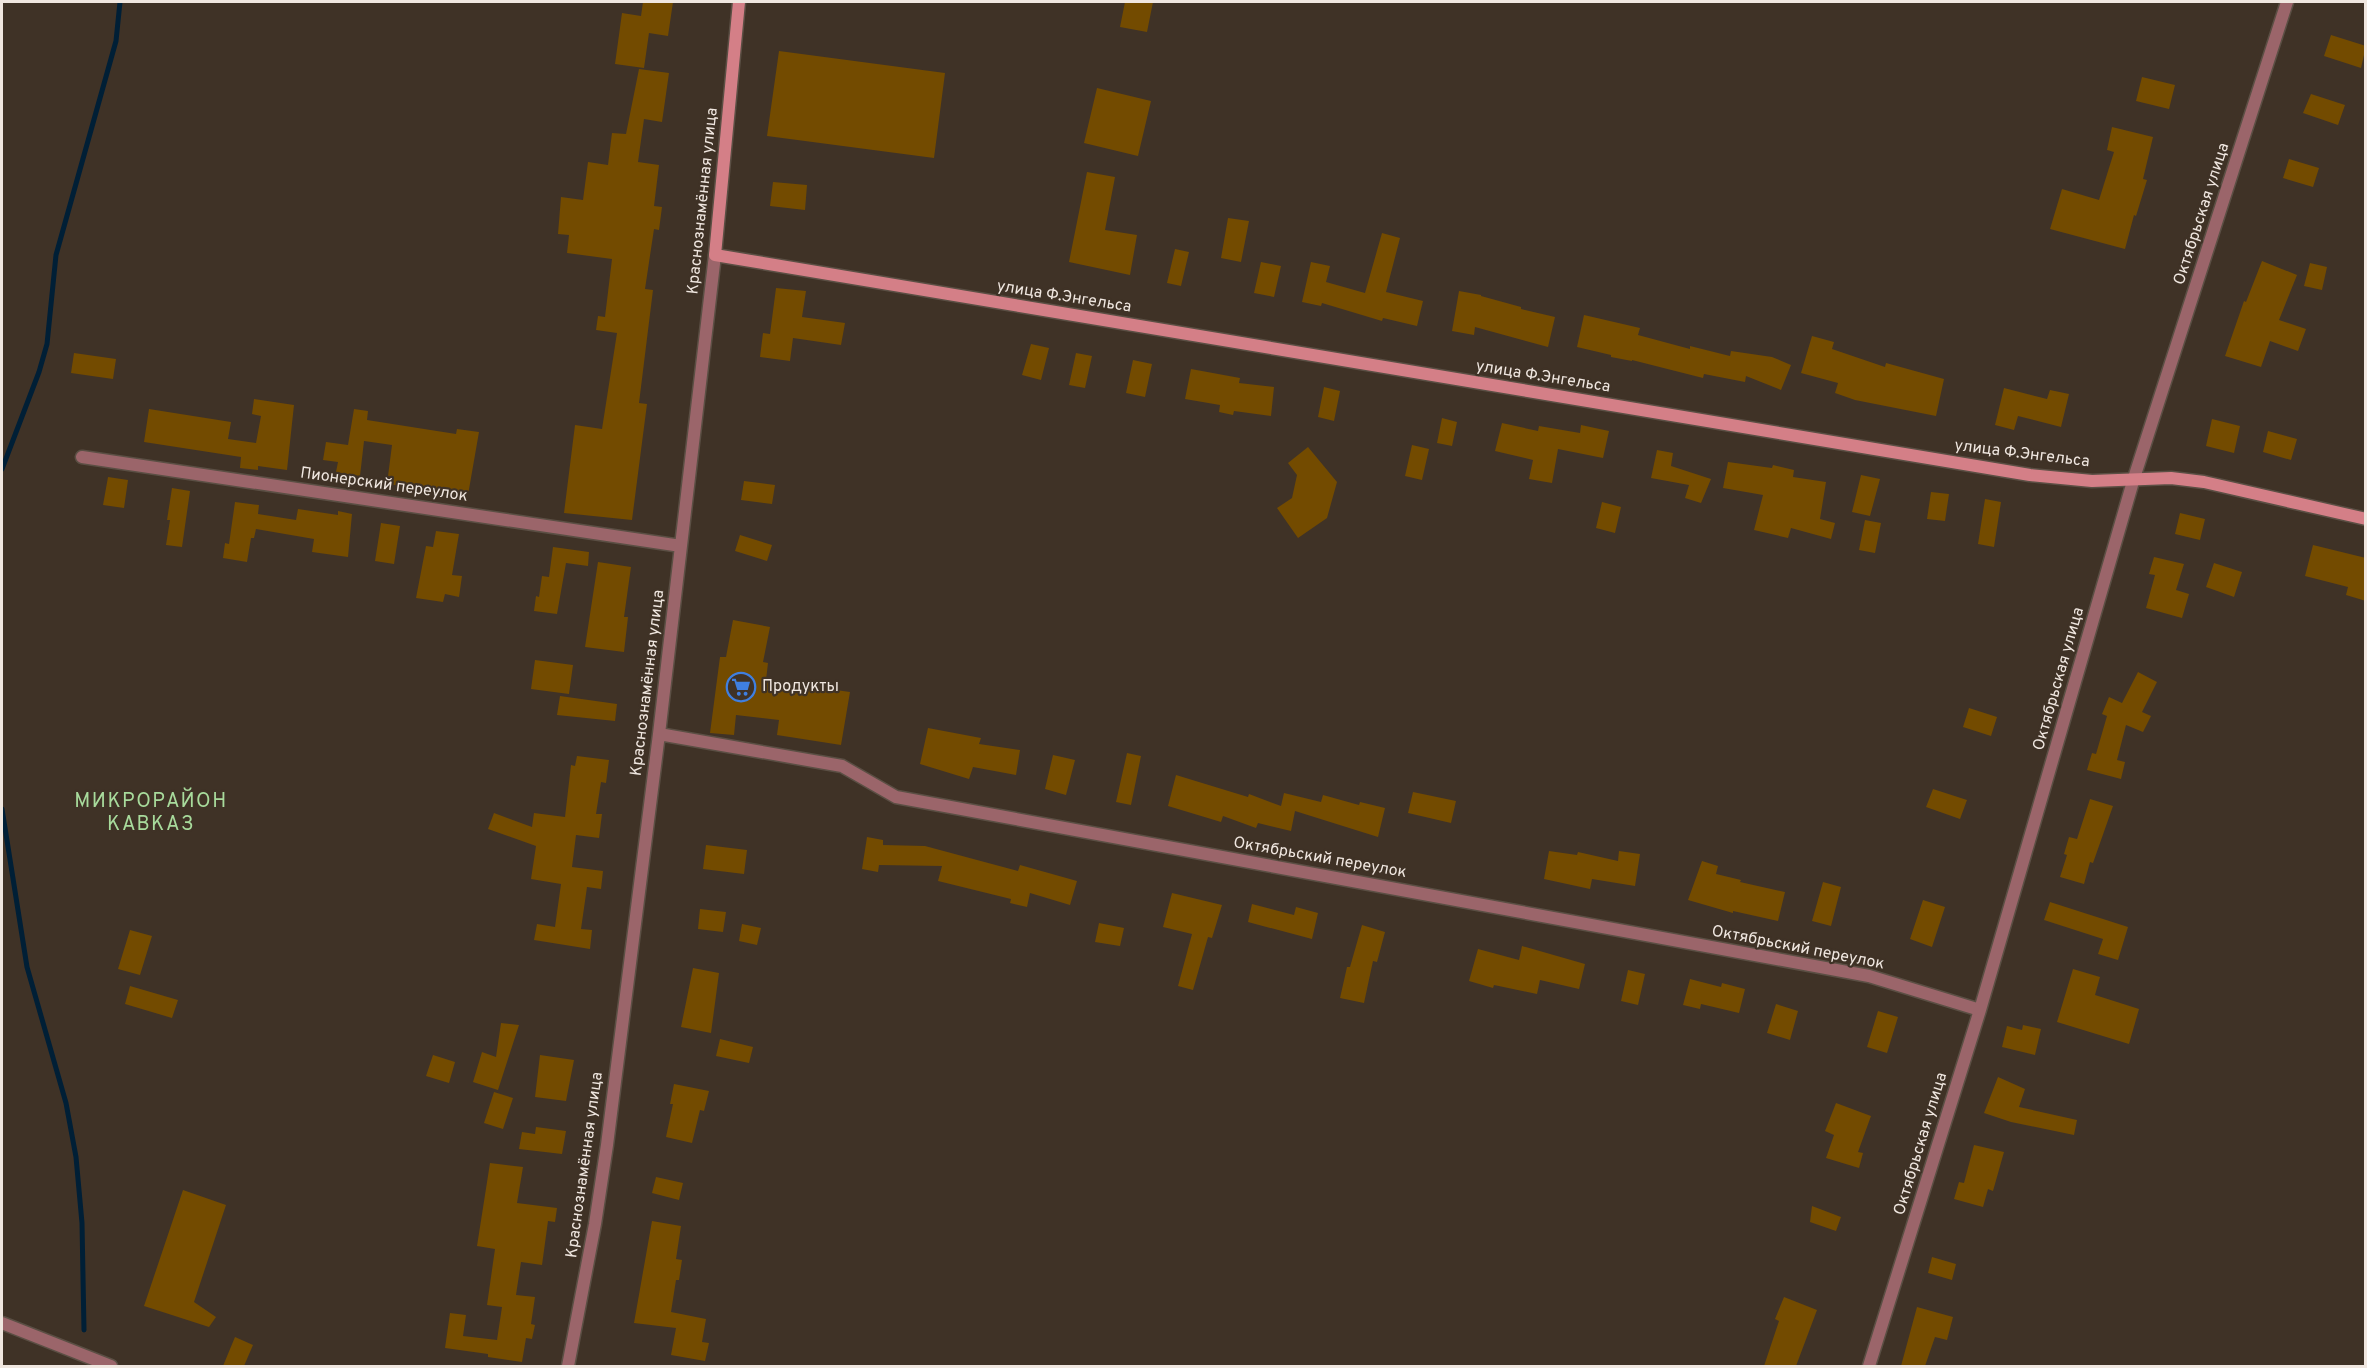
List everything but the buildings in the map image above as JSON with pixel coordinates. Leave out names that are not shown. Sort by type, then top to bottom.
[{"type":"main road","name":"Краснознамённая улица","points":[[715,255],[739,2]]},
{"type":"main road","name":"улица Ф.Энгельса","points":[[715,255],[2030,475],[2092,481],[2171,478],[2204,483],[2366,519]]},
{"type":"street","name":"Октябрьская улица","points":[[1869,1366],[1980,1010],[2134,478],[2287,2]]},
{"type":"street","name":"Краснознамённая улица","points":[[568,1366],[595,1224],[607,1145],[715,255]]},
{"type":"street","name":"Пионерский переулок","points":[[82,457],[681,546]]},
{"type":"street","name":"Октябрьский переулок","points":[[658,734],[842,766],[896,797],[1869,976],[1980,1010]]},
{"type":"street","points":[[2,1323],[111,1366]]},
{"type":"waterway","points":[[2,469],[39,372],[47,344],[56,255],[116,41],[120,2]]},
{"type":"waterway","points":[[2,809],[27,967],[66,1103],[76,1157],[82,1223],[84,1330]]},
{"type":"place","name":"Продукты","points":[[741,687]]},
{"type":"district","name":"МИКРОРАЙОН КАВКАЗ","points":[[151,814]]}]
